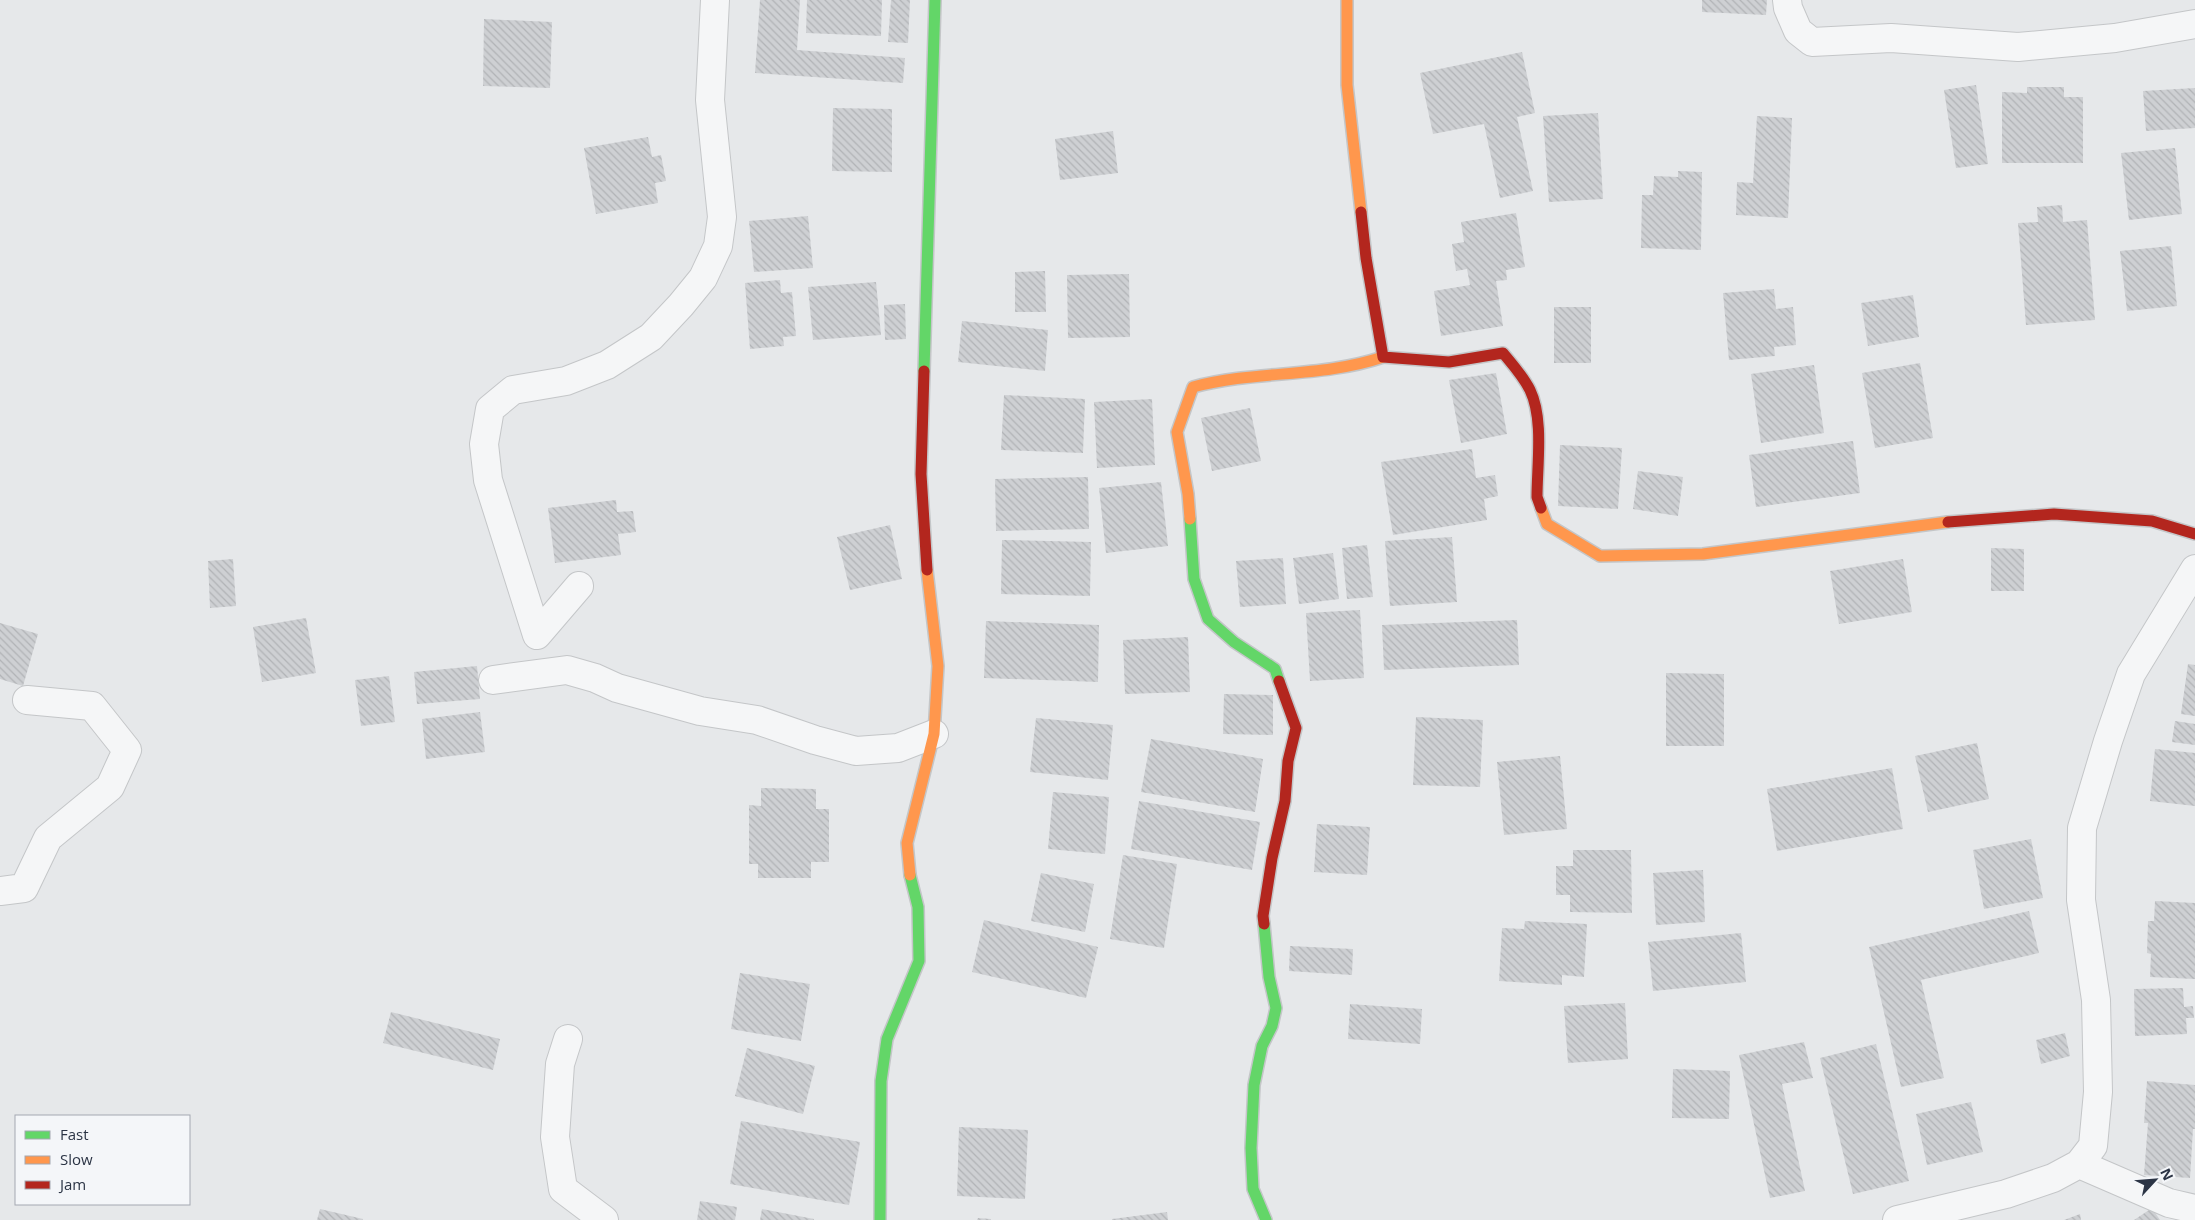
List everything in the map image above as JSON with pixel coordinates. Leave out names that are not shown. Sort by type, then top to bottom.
[{"type":"street","points":[[579,586],[537,635],[488,480],[484,444],[490,409],[513,390],[566,382],[607,365],[651,337],[682,305],[703,278],[718,246],[722,217],[710,100],[715,0]]},
{"type":"street","points":[[880,1220],[881,1081],[887,1039],[918,961],[918,907],[911,881],[907,843],[934,734],[938,666],[929,596],[921,474],[936,0]]},
{"type":"street","points":[[1347,0],[1347,85],[1366,258],[1383,357]]},
{"type":"street","points":[[1787,0],[1788,8],[1798,31],[1812,42],[1891,38],[2018,47],[2115,38],[2195,24]]},
{"type":"street","points":[[1266,1220],[1253,1190],[1251,1148],[1254,1085],[1262,1046],[1272,1026],[1276,1008],[1269,977],[1263,916],[1272,858],[1285,801],[1288,760],[1296,728],[1274,669],[1234,642],[1208,619],[1194,579],[1188,494],[1177,432],[1193,387],[1226,378],[1317,373],[1361,366],[1383,357],[1449,362],[1503,353],[1520,373],[1531,392],[1538,414],[1537,497],[1547,524],[1600,556],[1703,554],[1954,521],[2054,514],[2152,521],[2195,534]]},
{"type":"street","points":[[1897,1220],[1945,1215],[2053,1178],[2079,1164],[2094,1146],[2098,1092],[2096,1000],[2081,900],[2082,828],[2108,741],[2131,674],[2195,569]]},
{"type":"street","points":[[493,680],[567,670],[595,678],[617,688],[700,711],[757,720],[815,740],[856,751],[898,748],[934,734]]},
{"type":"street","points":[[0,891],[24,888],[48,838],[110,787],[127,750],[92,706],[27,700]]},
{"type":"street","points":[[568,1039],[560,1064],[555,1137],[563,1189],[604,1220]]},
{"type":"street","points":[[2079,1164],[2169,1203],[2195,1209]]},
{"type":"building","points":[[760,0],[800,0],[797,50],[905,58],[903,83],[755,73]]},
{"type":"building","points":[[807,0],[882,0],[881,36],[806,33]]},
{"type":"building","points":[[891,0],[910,0],[908,43],[888,42]]},
{"type":"building","points":[[1702,0],[1767,0],[1766,15],[1702,12]]},
{"type":"building","points":[[484,19],[552,22],[550,88],[483,86]]},
{"type":"building","points":[[1522,52],[1535,113],[1517,117],[1533,191],[1500,198],[1484,124],[1433,134],[1420,73]]},
{"type":"building","points":[[1976,85],[1988,164],[1956,168],[1944,90]]},
{"type":"building","points":[[2027,87],[2064,87],[2064,97],[2083,97],[2083,163],[2002,163],[2002,92],[2027,93]]},
{"type":"building","points":[[2195,88],[2195,128],[2146,131],[2143,91]]},
{"type":"building","points":[[833,108],[892,109],[892,172],[832,171]]},
{"type":"building","points":[[1598,113],[1603,199],[1549,202],[1543,116]]},
{"type":"building","points":[[1757,116],[1792,118],[1788,218],[1736,215],[1737,182],[1753,183]]},
{"type":"building","points":[[1113,131],[1118,173],[1060,180],[1055,139]]},
{"type":"building","points":[[648,137],[652,157],[661,155],[666,181],[655,183],[658,203],[596,214],[584,148]]},
{"type":"building","points":[[2175,148],[2182,214],[2129,220],[2121,153]]},
{"type":"building","points":[[1678,171],[1702,172],[1701,250],[1641,248],[1642,195],[1653,195],[1654,176],[1678,177]]},
{"type":"building","points":[[2062,205],[2063,222],[2087,220],[2095,320],[2026,325],[2018,223],[2038,222],[2037,207]]},
{"type":"building","points":[[1516,213],[1525,267],[1506,270],[1507,280],[1496,281],[1503,326],[1441,336],[1434,291],[1470,285],[1467,269],[1456,271],[1452,244],[1464,242],[1461,222]]},
{"type":"building","points":[[808,216],[813,268],[754,272],[749,221]]},
{"type":"building","points":[[2171,246],[2177,306],[2127,311],[2120,251]]},
{"type":"building","points":[[1045,271],[1046,312],[1015,312],[1015,272]]},
{"type":"building","points":[[1129,274],[1130,337],[1068,338],[1067,275]]},
{"type":"building","points":[[780,280],[781,293],[792,292],[796,336],[783,337],[784,346],[750,349],[745,283]]},
{"type":"building","points":[[876,282],[881,335],[813,340],[808,287]]},
{"type":"building","points":[[1774,289],[1776,309],[1793,307],[1796,345],[1774,347],[1775,356],[1729,360],[1723,293]]},
{"type":"building","points":[[1913,295],[1919,337],[1868,346],[1861,303]]},
{"type":"building","points":[[905,304],[906,339],[885,340],[884,305]]},
{"type":"building","points":[[1554,307],[1591,307],[1591,363],[1554,363]]},
{"type":"building","points":[[962,321],[1048,330],[1045,371],[958,362]]},
{"type":"building","points":[[1920,363],[1933,438],[1875,448],[1862,373]]},
{"type":"building","points":[[1814,365],[1824,433],[1761,443],[1751,374]]},
{"type":"building","points":[[1496,373],[1507,434],[1461,443],[1449,380]]},
{"type":"building","points":[[1004,395],[1085,399],[1083,453],[1001,450]]},
{"type":"building","points":[[1152,399],[1155,465],[1097,468],[1094,402]]},
{"type":"building","points":[[1250,408],[1261,461],[1212,471],[1201,418]]},
{"type":"building","points":[[1853,441],[1860,493],[1756,507],[1749,455]]},
{"type":"building","points":[[1560,445],[1622,448],[1618,509],[1558,506]]},
{"type":"building","points":[[1472,449],[1476,478],[1495,475],[1498,496],[1484,499],[1487,520],[1393,535],[1381,462]]},
{"type":"building","points":[[1638,471],[1683,477],[1678,516],[1633,509]]},
{"type":"building","points":[[1088,477],[1089,529],[996,531],[995,479]]},
{"type":"building","points":[[1161,482],[1168,546],[1106,553],[1099,488]]},
{"type":"building","points":[[616,500],[617,512],[633,511],[636,532],[618,534],[621,555],[555,563],[548,508]]},
{"type":"building","points":[[890,525],[902,579],[850,590],[837,537]]},
{"type":"building","points":[[1452,537],[1457,602],[1390,606],[1385,541]]},
{"type":"building","points":[[1002,540],[1091,542],[1090,596],[1001,594]]},
{"type":"building","points":[[1367,545],[1373,597],[1347,599],[1342,548]]},
{"type":"building","points":[[1991,548],[2024,549],[2024,591],[1991,591]]},
{"type":"building","points":[[1333,553],[1339,599],[1299,604],[1293,558]]},
{"type":"building","points":[[1283,558],[1286,604],[1240,607],[1236,561]]},
{"type":"building","points":[[233,559],[236,606],[210,608],[208,561]]},
{"type":"building","points":[[1903,559],[1912,612],[1839,624],[1830,571]]},
{"type":"building","points":[[1360,610],[1364,678],[1310,681],[1306,613]]},
{"type":"building","points":[[306,618],[316,673],[262,682],[253,627]]},
{"type":"building","points":[[1517,620],[1519,665],[1384,670],[1382,625]]},
{"type":"building","points":[[986,621],[1099,625],[1098,682],[984,678]]},
{"type":"building","points":[[0,623],[38,634],[23,686],[0,679]]},
{"type":"building","points":[[1188,637],[1190,692],[1125,694],[1123,640]]},
{"type":"building","points":[[2188,664],[2195,665],[2195,716],[2181,714]]},
{"type":"building","points":[[477,666],[480,699],[417,704],[414,672]]},
{"type":"building","points":[[1666,673],[1724,674],[1724,746],[1666,746]]},
{"type":"building","points":[[389,676],[395,722],[361,726],[355,680]]},
{"type":"building","points":[[1224,694],[1273,695],[1273,735],[1223,734]]},
{"type":"building","points":[[480,712],[485,752],[426,759],[422,719]]},
{"type":"building","points":[[1416,717],[1483,720],[1480,787],[1413,785]]},
{"type":"building","points":[[1036,718],[1113,725],[1108,780],[1030,772]]},
{"type":"building","points":[[2175,721],[2195,724],[2195,745],[2172,742]]},
{"type":"building","points":[[1151,739],[1263,759],[1255,812],[1141,792]]},
{"type":"building","points":[[1977,743],[1989,799],[1928,812],[1915,756]]},
{"type":"building","points":[[2155,749],[2195,753],[2195,806],[2150,801]]},
{"type":"building","points":[[1560,756],[1567,829],[1504,835],[1497,762]]},
{"type":"building","points":[[1892,768],[1903,829],[1777,851],[1767,789]]},
{"type":"building","points":[[761,788],[816,789],[816,809],[829,809],[829,862],[811,862],[811,878],[758,878],[758,864],[749,864],[749,805],[761,806]]},
{"type":"building","points":[[1053,792],[1109,797],[1105,854],[1048,849]]},
{"type":"building","points":[[1139,801],[1260,822],[1252,870],[1131,849]]},
{"type":"building","points":[[1317,824],[1370,827],[1367,875],[1314,872]]},
{"type":"building","points":[[2031,839],[2043,898],[1984,909],[1973,850]]},
{"type":"building","points":[[1573,850],[1631,850],[1632,913],[1570,912],[1570,895],[1556,895],[1556,866],[1573,866]]},
{"type":"building","points":[[1123,855],[1177,864],[1164,948],[1110,939]]},
{"type":"building","points":[[1703,870],[1705,922],[1656,925],[1653,873]]},
{"type":"building","points":[[1041,873],[1094,884],[1085,932],[1031,921]]},
{"type":"building","points":[[2155,901],[2195,903],[2195,979],[2150,977],[2151,954],[2147,953],[2148,921],[2154,921]]},
{"type":"building","points":[[2029,911],[2039,953],[1921,980],[1944,1078],[1901,1087],[1869,947]]},
{"type":"building","points":[[984,920],[1098,947],[1086,998],[972,972]]},
{"type":"building","points":[[1525,921],[1587,924],[1584,977],[1562,975],[1562,985],[1499,981],[1502,928],[1524,929]]},
{"type":"building","points":[[1741,933],[1746,982],[1653,991],[1648,942]]},
{"type":"building","points":[[1290,946],[1353,949],[1352,975],[1289,971]]},
{"type":"building","points":[[740,973],[810,984],[801,1041],[731,1029]]},
{"type":"building","points":[[2183,988],[2184,1007],[2193,1006],[2194,1018],[2186,1018],[2187,1034],[2135,1036],[2134,989]]},
{"type":"building","points":[[1625,1003],[1628,1059],[1568,1063],[1564,1006]]},
{"type":"building","points":[[1350,1004],[1422,1009],[1420,1044],[1348,1039]]},
{"type":"building","points":[[391,1012],[500,1039],[493,1070],[383,1043]]},
{"type":"building","points":[[2065,1033],[2070,1056],[2041,1064],[2036,1040]]},
{"type":"building","points":[[1804,1042],[1813,1078],[1782,1084],[1805,1191],[1770,1198],[1739,1055]]},
{"type":"building","points":[[1876,1044],[1909,1181],[1853,1194],[1820,1058]]},
{"type":"building","points":[[747,1048],[815,1066],[803,1114],[735,1096]]},
{"type":"building","points":[[1673,1069],[1730,1071],[1729,1119],[1672,1118]]},
{"type":"building","points":[[2147,1081],[2195,1085],[2195,1129],[2193,1129],[2190,1178],[2144,1175],[2148,1123],[2144,1123]]},
{"type":"building","points":[[1971,1102],[1983,1152],[1927,1165],[1916,1114]]},
{"type":"building","points":[[741,1121],[860,1142],[849,1205],[730,1184]]},
{"type":"building","points":[[959,1127],[1028,1130],[1025,1199],[957,1196]]},
{"type":"building","points":[[700,1201],[737,1207],[735,1220],[697,1220]]},
{"type":"building","points":[[2152,1208],[2160,1220],[2134,1220]]},
{"type":"building","points":[[320,1209],[363,1219],[363,1220],[317,1220]]},
{"type":"building","points":[[762,1209],[814,1219],[814,1220],[760,1220]]},
{"type":"building","points":[[1167,1212],[1168,1220],[1112,1220],[1112,1219]]},
{"type":"building","points":[[2080,1214],[2081,1220],[2064,1220]]},
{"type":"building","points":[[978,1218],[991,1219],[991,1220],[977,1220]]},
{"type":"traffic: fast","points":[[924,371],[935,0]]},
{"type":"traffic: fast","points":[[1190,519],[1194,579],[1208,619],[1234,642],[1275,669],[1279,681]]},
{"type":"traffic: fast","points":[[880,1220],[881,1081],[887,1039],[919,961],[918,907],[910,875]]},
{"type":"traffic: fast","points":[[1264,924],[1269,977],[1276,1008],[1272,1026],[1262,1046],[1254,1085],[1251,1148],[1253,1189],[1266,1220]]},
{"type":"traffic: slow","points":[[1347,0],[1347,85],[1361,212]]},
{"type":"traffic: slow","points":[[1190,519],[1188,494],[1177,432],[1193,387],[1241,378],[1336,368],[1360,364],[1383,357]]},
{"type":"traffic: slow","points":[[1541,508],[1547,524],[1600,556],[1703,554],[1948,522]]},
{"type":"traffic: slow","points":[[910,875],[907,843],[934,734],[938,666],[927,570]]},
{"type":"traffic: jam","points":[[1361,212],[1366,258],[1383,357],[1449,362],[1503,353],[1518,371],[1530,390],[1537,414],[1537,497],[1541,508]]},
{"type":"traffic: jam","points":[[924,371],[921,474],[927,570]]},
{"type":"traffic: jam","points":[[1948,522],[2054,514],[2152,521],[2195,534]]},
{"type":"traffic: jam","points":[[1264,924],[1263,916],[1272,858],[1285,801],[1288,761],[1296,728],[1279,681]]}]
